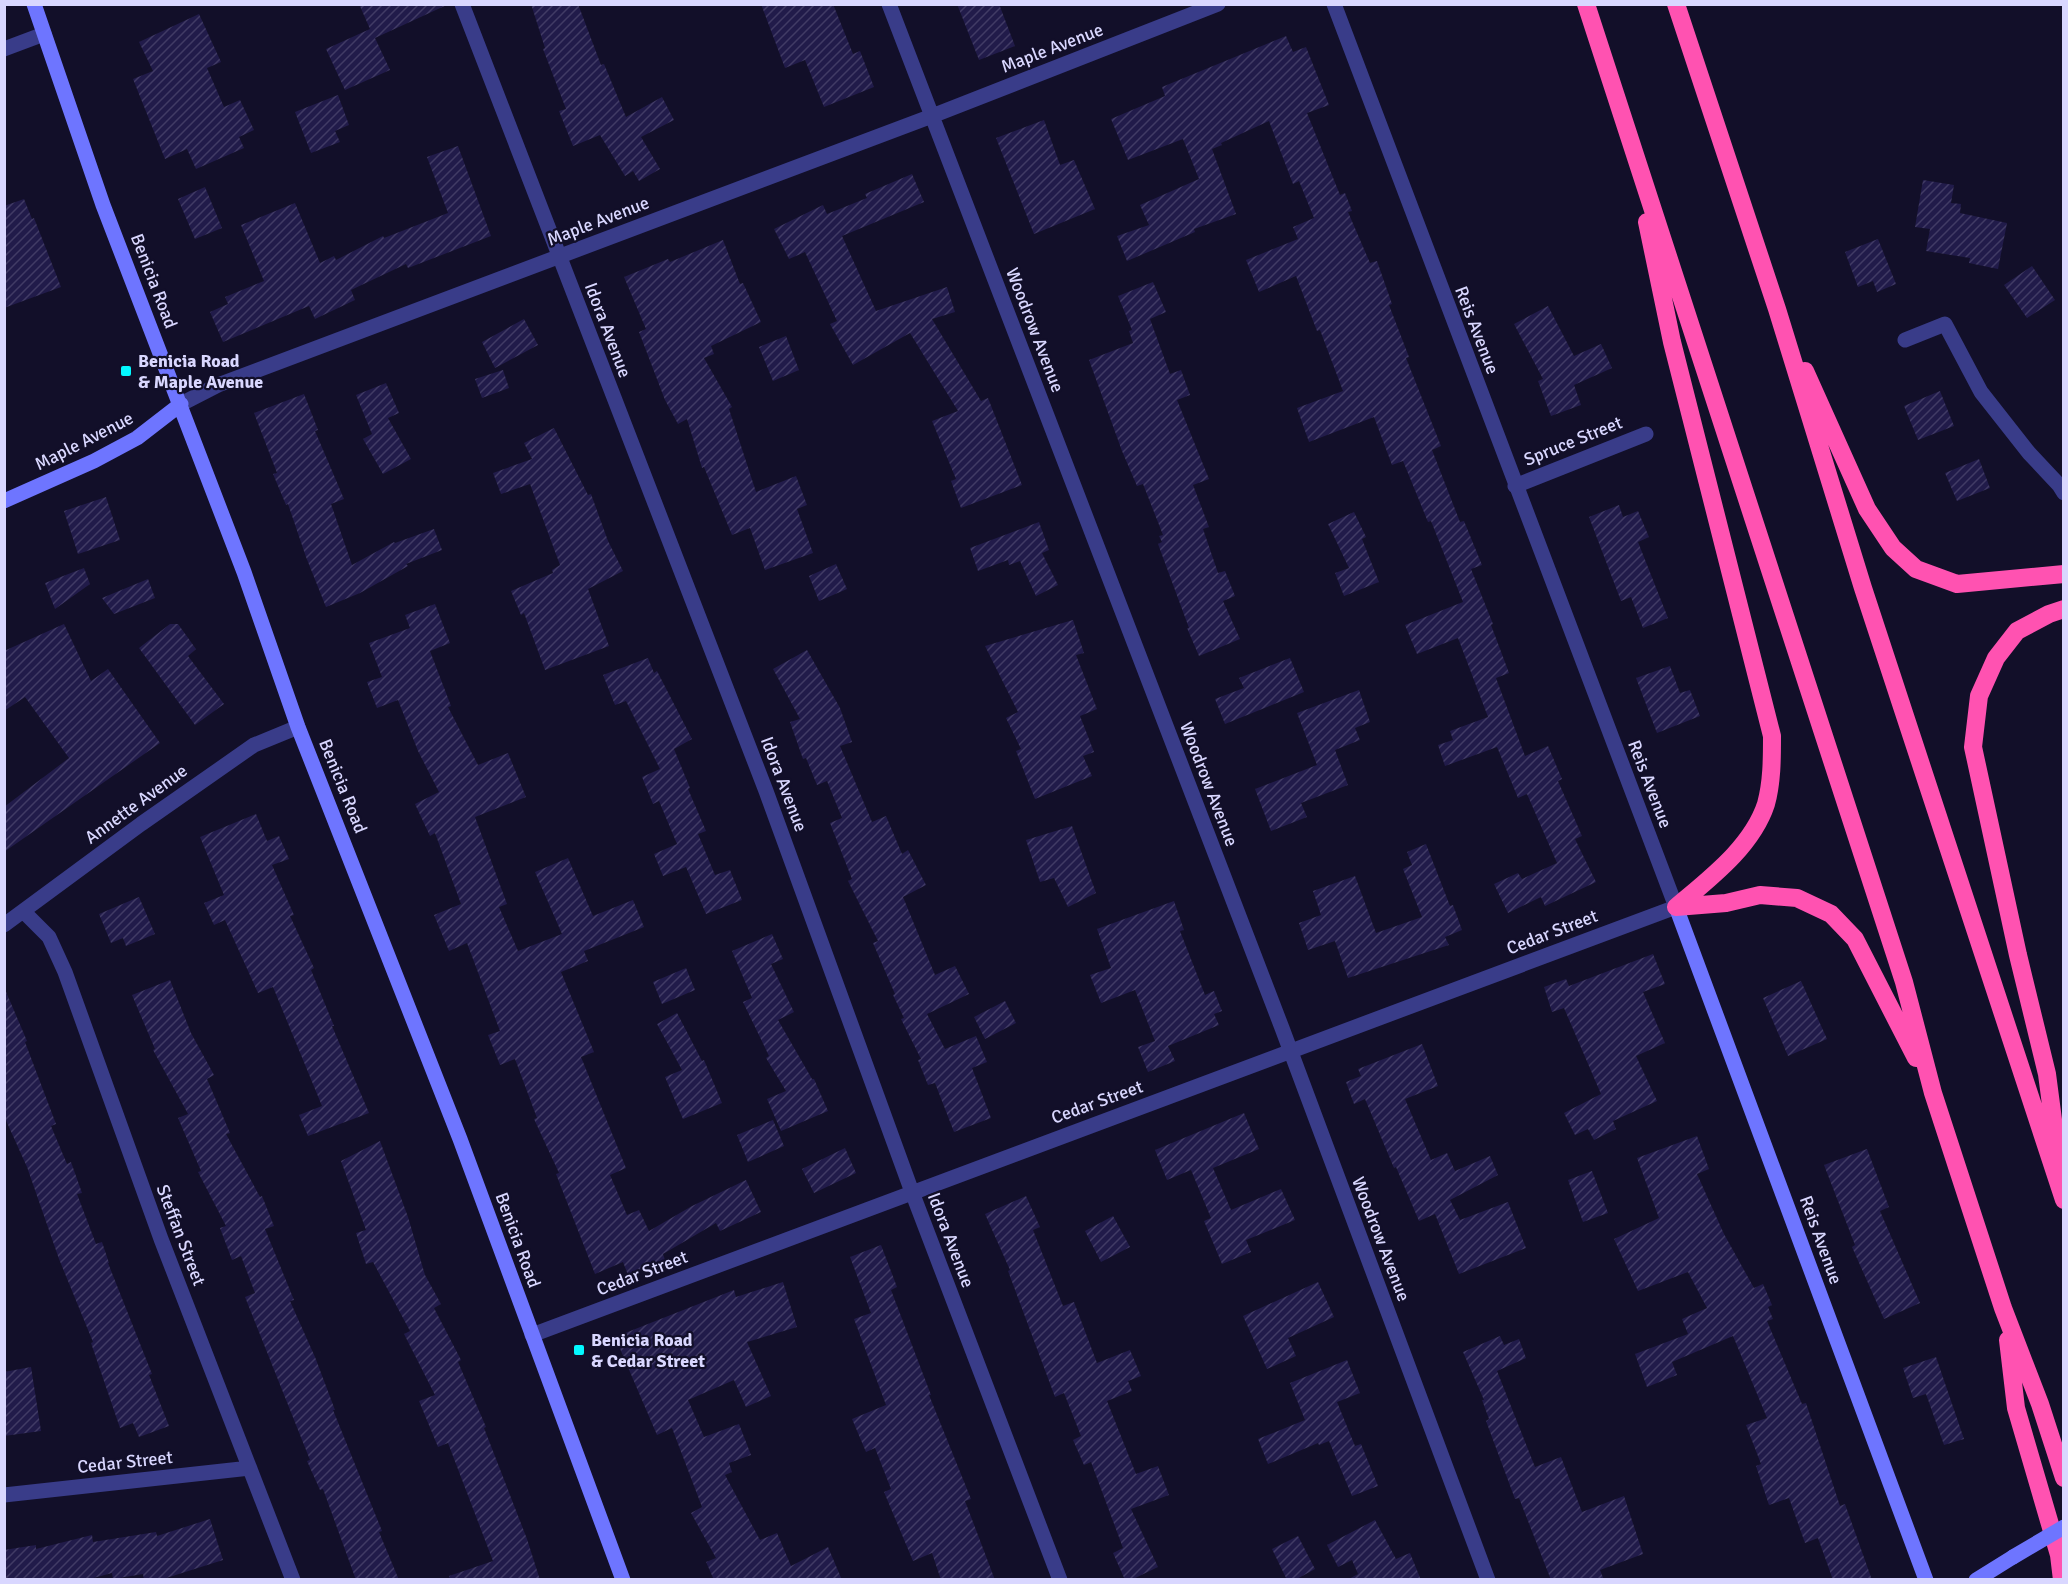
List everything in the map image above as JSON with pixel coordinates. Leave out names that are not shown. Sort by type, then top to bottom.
[{"type":"highway","points":[[1586,4],[1904,982],[1933,1093],[2003,1308],[2040,1404],[2064,1478]]},
{"type":"highway","points":[[1676,4],[1777,309],[1870,610],[2063,1199]]},
{"type":"highway","points":[[1628,135],[1672,342],[1772,736],[1772,775],[1765,806],[1748,838],[1726,865],[1676,907]]},
{"type":"highway","points":[[1777,309],[1867,509],[1893,548],[1916,569],[1957,584],[2064,574]]},
{"type":"highway","points":[[2063,1199],[2047,1074],[2013,932],[1973,747],[1979,696],[1996,658],[2017,631],[2049,614],[2064,609]]},
{"type":"highway","points":[[1676,907],[1726,903],[1760,895],[1797,898],[1831,914],[1855,939],[1933,1093]]},
{"type":"highway","points":[[2003,1308],[2016,1408],[2059,1556],[2062,1580]]},
{"type":"main road","name":"Benicia Road","points":[[34,4],[103,205],[244,572],[298,727],[456,1128],[623,1580]]},
{"type":"main road","name":"Maple Avenue","points":[[4,501],[94,461],[137,438],[181,404]]},
{"type":"main road","name":"Reis Avenue","points":[[1676,907],[1926,1580]]},
{"type":"main road","points":[[1976,1580],[2064,1527]]},
{"type":"street","name":"Idora Avenue","points":[[462,4],[766,791],[912,1192],[1060,1580]]},
{"type":"street","name":"Woodrow Avenue","points":[[889,4],[1290,1051],[1488,1580]]},
{"type":"street","name":"Maple Avenue","points":[[181,404],[218,385],[932,116],[1218,4]]},
{"type":"street","name":"Reis Avenue","points":[[1334,4],[1676,907]]},
{"type":"street","points":[[4,49],[44,34]]},
{"type":"street","points":[[1905,340],[1945,324],[1982,392],[2029,453],[2060,485],[2064,494]]},
{"type":"street","name":"Spruce Street","points":[[1515,486],[1646,434]]},
{"type":"street","name":"Annette Avenue","points":[[4,925],[141,824],[254,745],[298,727]]},
{"type":"street","name":"Cedar Street","points":[[532,1335],[1676,907]]},
{"type":"street","name":"Steffan Street","points":[[23,911],[49,937],[65,972],[161,1239],[293,1580]]},
{"type":"street","name":"Cedar Street","points":[[4,1495],[250,1468]]},
{"type":"building","points":[[359,4],[449,4],[375,38],[390,70],[345,90],[326,49],[370,29]]},
{"type":"building","points":[[531,4],[578,4],[601,65],[604,64],[626,117],[662,97],[674,120],[641,137],[660,169],[639,181],[633,171],[625,176],[600,135],[573,146],[559,111],[566,109],[543,49],[545,48]]},
{"type":"building","points":[[761,4],[833,4],[853,54],[860,51],[874,87],[824,107],[805,60],[785,68]]},
{"type":"building","points":[[957,4],[999,4],[1015,46],[979,60]]},
{"type":"building","points":[[199,14],[221,62],[207,68],[224,107],[240,100],[254,130],[239,137],[244,148],[196,169],[187,149],[165,159],[133,79],[153,71],[139,42]]},
{"type":"building","points":[[1286,36],[1293,52],[1306,47],[1329,105],[1307,113],[1340,195],[1345,193],[1352,211],[1348,212],[1370,263],[1377,261],[1392,304],[1389,305],[1409,357],[1406,358],[1441,446],[1432,450],[1460,522],[1464,521],[1482,565],[1471,569],[1509,673],[1496,678],[1525,756],[1548,746],[1562,779],[1558,781],[1582,836],[1575,839],[1596,882],[1545,906],[1541,897],[1508,913],[1494,884],[1518,873],[1522,879],[1557,863],[1527,794],[1518,798],[1497,747],[1445,766],[1438,745],[1453,740],[1450,731],[1488,717],[1458,638],[1417,654],[1405,625],[1463,602],[1431,521],[1428,522],[1403,461],[1392,465],[1374,417],[1309,442],[1297,408],[1343,391],[1296,276],[1259,292],[1246,260],[1298,239],[1293,227],[1314,218],[1299,181],[1293,184],[1269,121],[1212,149],[1236,214],[1194,229],[1195,232],[1127,261],[1117,236],[1149,225],[1140,205],[1199,179],[1183,139],[1128,160],[1111,119],[1165,96],[1162,87]]},
{"type":"building","points":[[338,95],[349,125],[335,131],[340,142],[311,153],[295,112]]},
{"type":"building","points":[[1044,120],[1060,165],[1074,160],[1095,209],[1034,234],[996,138]]},
{"type":"building","points":[[458,146],[491,236],[408,268],[406,264],[351,290],[355,300],[315,319],[309,306],[223,342],[210,312],[228,304],[225,297],[264,281],[241,225],[295,203],[320,263],[334,256],[336,260],[383,236],[384,238],[448,213],[427,157]]},
{"type":"building","points":[[912,174],[924,202],[842,236],[876,311],[947,287],[955,312],[932,319],[981,401],[988,398],[1022,485],[961,508],[951,481],[956,479],[932,421],[958,411],[910,333],[853,365],[830,324],[837,321],[805,252],[789,259],[774,229],[823,205],[827,214],[867,198],[865,194]]},
{"type":"building","points":[[1923,180],[1954,185],[1951,203],[1961,204],[1960,213],[2007,223],[1998,269],[1969,263],[1970,258],[1926,251],[1930,229],[1915,227]]},
{"type":"building","points":[[205,187],[222,228],[195,239],[178,199]]},
{"type":"building","points":[[24,199],[32,219],[34,218],[61,287],[4,308],[4,206]]},
{"type":"building","points":[[1878,239],[1896,284],[1877,292],[1873,281],[1858,287],[1845,252]]},
{"type":"building","points":[[723,240],[740,284],[743,283],[761,322],[711,346],[714,354],[704,358],[732,407],[729,409],[756,492],[796,476],[807,505],[797,509],[813,553],[765,570],[750,528],[732,535],[704,467],[702,468],[687,419],[678,424],[665,400],[639,332],[646,329],[624,277],[668,259],[670,262]]},
{"type":"building","points":[[2032,266],[2055,300],[2027,318],[2004,285]]},
{"type":"building","points":[[1153,282],[1166,312],[1150,319],[1170,374],[1181,370],[1190,395],[1177,400],[1209,479],[1193,485],[1209,527],[1203,529],[1218,573],[1225,571],[1235,596],[1223,601],[1240,639],[1199,656],[1158,544],[1162,542],[1159,536],[1163,535],[1143,484],[1137,486],[1122,451],[1089,360],[1133,343],[1129,331],[1132,330],[1118,296]]},
{"type":"building","points":[[1548,306],[1574,356],[1601,344],[1612,368],[1574,385],[1581,405],[1551,416],[1538,381],[1543,379],[1514,324]]},
{"type":"building","points":[[524,319],[538,345],[495,368],[482,342]]},
{"type":"building","points":[[786,336],[799,370],[773,381],[759,347]]},
{"type":"building","points":[[503,370],[509,388],[482,398],[475,379]]},
{"type":"building","points":[[386,383],[399,413],[388,418],[411,459],[383,474],[363,439],[372,434],[356,395]]},
{"type":"building","points":[[1940,391],[1954,426],[1918,440],[1904,406]]},
{"type":"building","points":[[304,394],[318,430],[315,431],[344,499],[331,504],[352,565],[394,542],[434,529],[442,550],[406,564],[408,566],[360,593],[326,607],[288,504],[286,505],[273,474],[277,473],[254,413]]},
{"type":"building","points":[[554,428],[588,495],[591,494],[608,541],[623,571],[588,589],[609,646],[545,670],[524,613],[521,615],[511,591],[553,573],[552,570],[560,565],[530,484],[501,494],[493,473],[532,459],[524,443]]},
{"type":"building","points":[[1979,459],[1990,488],[1957,501],[1945,473]]},
{"type":"building","points":[[106,497],[120,540],[78,554],[64,511]]},
{"type":"building","points":[[1619,505],[1623,517],[1638,511],[1649,537],[1638,542],[1668,618],[1643,628],[1631,597],[1621,601],[1589,517]]},
{"type":"building","points":[[1354,512],[1366,537],[1362,539],[1379,582],[1344,596],[1335,573],[1349,568],[1328,524]]},
{"type":"building","points":[[1039,522],[1049,550],[1042,553],[1058,585],[1036,596],[1020,561],[1009,565],[1008,560],[978,571],[970,548]]},
{"type":"building","points":[[836,564],[847,589],[819,601],[809,576]]},
{"type":"building","points":[[84,568],[90,584],[55,609],[45,583]]},
{"type":"building","points":[[148,579],[155,598],[114,614],[102,598]]},
{"type":"building","points":[[435,604],[450,643],[430,651],[451,706],[448,707],[478,765],[508,753],[526,797],[475,817],[507,904],[499,907],[518,951],[562,934],[535,872],[568,858],[593,916],[633,900],[644,927],[584,951],[588,961],[561,972],[594,1052],[581,1057],[626,1168],[610,1175],[627,1215],[639,1210],[649,1231],[692,1206],[746,1180],[761,1212],[720,1231],[716,1223],[663,1254],[665,1260],[628,1275],[623,1262],[595,1274],[556,1174],[559,1173],[534,1119],[537,1118],[515,1059],[500,1065],[488,1035],[500,1031],[467,943],[449,951],[434,915],[461,904],[435,833],[430,836],[415,804],[439,792],[418,751],[398,700],[377,708],[367,682],[382,677],[369,643],[410,628],[405,615]]},
{"type":"building","points":[[1073,620],[1084,653],[1076,655],[1097,709],[1080,716],[1094,752],[1083,756],[1092,776],[1035,799],[1016,751],[1021,749],[1006,718],[1018,712],[985,646]]},
{"type":"building","points":[[64,624],[91,681],[108,669],[160,743],[4,852],[4,807],[69,758],[25,697],[4,711],[4,651]]},
{"type":"building","points":[[170,624],[178,624],[196,649],[188,656],[224,704],[195,725],[139,648]]},
{"type":"building","points":[[807,650],[840,708],[852,742],[840,746],[872,822],[886,816],[902,854],[908,850],[926,885],[903,897],[935,975],[955,966],[969,994],[927,1014],[945,1049],[976,1036],[987,1062],[972,1068],[991,1118],[954,1132],[935,1083],[928,1085],[918,1060],[921,1059],[901,1019],[904,1018],[873,943],[878,941],[848,881],[852,879],[830,823],[842,818],[827,781],[817,785],[806,758],[803,759],[790,722],[800,719],[773,669]]},
{"type":"building","points":[[648,658],[654,673],[657,671],[692,739],[674,749],[706,831],[698,834],[715,875],[730,870],[742,900],[706,914],[686,867],[663,876],[654,854],[677,844],[659,801],[653,804],[642,777],[660,769],[626,701],[615,705],[603,675]]},
{"type":"building","points":[[1290,658],[1304,692],[1225,724],[1215,699],[1244,688],[1239,678]]},
{"type":"building","points":[[1670,666],[1680,693],[1690,690],[1700,716],[1657,733],[1636,678]]},
{"type":"building","points":[[1359,690],[1370,722],[1355,728],[1360,740],[1335,750],[1348,785],[1301,803],[1307,817],[1271,831],[1255,789],[1317,765],[1297,713]]},
{"type":"building","points":[[256,814],[267,841],[279,836],[289,859],[272,865],[294,915],[290,916],[314,968],[311,970],[334,1026],[332,1026],[369,1113],[308,1136],[299,1115],[322,1106],[273,987],[258,993],[225,920],[214,925],[204,903],[224,895],[200,837]]},
{"type":"building","points":[[1072,826],[1096,893],[1068,907],[1054,878],[1040,882],[1026,840]]},
{"type":"building","points":[[1426,844],[1450,906],[1453,905],[1462,930],[1445,937],[1449,945],[1348,978],[1335,941],[1308,950],[1299,923],[1321,915],[1313,891],[1355,876],[1376,933],[1422,917],[1403,869],[1412,865],[1407,852]]},
{"type":"building","points":[[139,897],[155,934],[126,946],[123,938],[111,943],[99,914]]},
{"type":"building","points":[[1174,901],[1184,930],[1180,931],[1205,995],[1214,991],[1222,1011],[1214,1014],[1219,1025],[1168,1046],[1175,1061],[1148,1072],[1138,1047],[1155,1041],[1135,990],[1101,1003],[1090,975],[1111,968],[1097,929]]},
{"type":"building","points":[[772,934],[783,959],[771,964],[794,1012],[778,1020],[814,1079],[828,1111],[781,1131],[767,1099],[786,1091],[766,1058],[769,1056],[743,1002],[752,998],[732,951]]},
{"type":"building","points":[[1653,954],[1665,984],[1643,992],[1665,1043],[1636,1056],[1657,1101],[1613,1121],[1616,1129],[1594,1140],[1588,1129],[1575,1135],[1564,1113],[1601,1094],[1564,1008],[1552,1012],[1544,987],[1566,979],[1569,986]]},
{"type":"building","points":[[686,968],[695,990],[662,1004],[653,982]]},
{"type":"building","points":[[170,980],[191,1033],[214,1075],[207,1079],[230,1133],[226,1134],[260,1197],[262,1196],[274,1226],[265,1229],[294,1300],[290,1301],[315,1357],[335,1410],[333,1410],[382,1531],[379,1532],[399,1580],[356,1580],[323,1489],[320,1490],[307,1461],[310,1460],[245,1297],[255,1293],[241,1256],[232,1260],[220,1228],[226,1226],[198,1172],[201,1171],[178,1118],[188,1114],[153,1050],[155,1049],[132,995]]},
{"type":"building","points":[[1801,981],[1827,1039],[1788,1056],[1763,998]]},
{"type":"building","points":[[4,987],[27,1041],[25,1042],[56,1124],[51,1126],[67,1164],[71,1162],[82,1193],[77,1194],[96,1244],[102,1242],[108,1263],[152,1374],[149,1375],[169,1426],[139,1437],[133,1423],[120,1428],[91,1343],[93,1342],[59,1259],[27,1167],[4,1116]]},
{"type":"building","points":[[1005,1001],[1016,1023],[985,1039],[974,1017]]},
{"type":"building","points":[[677,1013],[702,1061],[704,1060],[722,1103],[683,1119],[665,1077],[682,1070],[657,1024]]},
{"type":"building","points":[[1422,1044],[1438,1086],[1405,1099],[1431,1160],[1447,1153],[1455,1171],[1490,1156],[1498,1175],[1450,1200],[1460,1220],[1508,1202],[1526,1248],[1459,1274],[1435,1214],[1419,1221],[1365,1099],[1354,1104],[1346,1082],[1361,1076],[1358,1069]]},
{"type":"building","points":[[1244,1113],[1259,1149],[1213,1168],[1231,1210],[1281,1189],[1295,1220],[1246,1240],[1251,1252],[1222,1264],[1204,1221],[1211,1218],[1191,1170],[1167,1180],[1155,1150]]},
{"type":"building","points":[[773,1120],[784,1146],[748,1162],[737,1135]]},
{"type":"building","points":[[1697,1136],[1709,1169],[1697,1174],[1724,1234],[1754,1288],[1763,1284],[1772,1305],[1768,1307],[1773,1319],[1767,1321],[1802,1404],[1806,1403],[1840,1506],[1845,1504],[1872,1580],[1833,1580],[1818,1538],[1805,1543],[1789,1498],[1769,1505],[1756,1466],[1761,1464],[1746,1425],[1767,1418],[1733,1336],[1672,1362],[1677,1375],[1647,1387],[1635,1354],[1688,1334],[1682,1319],[1707,1308],[1688,1272],[1638,1291],[1614,1239],[1659,1218],[1637,1158]]},
{"type":"building","points":[[380,1141],[408,1217],[425,1275],[441,1304],[434,1308],[461,1360],[458,1362],[486,1427],[484,1428],[527,1539],[540,1580],[450,1580],[449,1576],[493,1561],[448,1443],[438,1447],[419,1401],[435,1395],[404,1334],[410,1331],[373,1262],[366,1264],[356,1233],[366,1230],[341,1161]]},
{"type":"building","points":[[845,1148],[856,1173],[814,1193],[802,1169]]},
{"type":"building","points":[[1867,1149],[1889,1207],[1880,1211],[1920,1303],[1884,1319],[1852,1247],[1855,1245],[1824,1165]]},
{"type":"building","points":[[1592,1171],[1608,1213],[1583,1222],[1568,1180]]},
{"type":"building","points":[[1026,1196],[1040,1227],[1033,1230],[1063,1306],[1074,1302],[1097,1363],[1130,1350],[1141,1376],[1128,1381],[1132,1391],[1107,1401],[1136,1474],[1158,1466],[1169,1495],[1131,1509],[1158,1567],[1131,1580],[1125,1580],[1113,1553],[1123,1548],[1091,1462],[1084,1465],[1073,1440],[1081,1436],[1064,1393],[1055,1397],[1008,1271],[1010,1270],[985,1214]]},
{"type":"building","points":[[1113,1216],[1130,1247],[1101,1262],[1085,1231]]},
{"type":"building","points":[[881,1245],[897,1287],[891,1290],[931,1395],[929,1395],[971,1499],[965,1501],[995,1580],[941,1580],[932,1553],[913,1561],[884,1492],[891,1489],[875,1448],[866,1452],[852,1419],[886,1405],[854,1319],[871,1313],[850,1257]]},
{"type":"building","points":[[783,1282],[797,1327],[747,1342],[771,1396],[746,1407],[734,1380],[688,1400],[704,1437],[739,1424],[751,1455],[729,1463],[732,1472],[725,1475],[760,1540],[777,1533],[791,1566],[828,1547],[842,1580],[714,1580],[706,1562],[716,1558],[691,1513],[702,1507],[672,1428],[657,1435],[615,1337],[734,1290],[736,1297]]},
{"type":"building","points":[[1318,1282],[1334,1317],[1288,1338],[1296,1356],[1267,1369],[1243,1316]]},
{"type":"building","points":[[1500,1336],[1504,1345],[1519,1339],[1526,1358],[1497,1371],[1535,1467],[1561,1457],[1582,1512],[1624,1496],[1643,1554],[1600,1570],[1604,1580],[1551,1580],[1519,1498],[1515,1499],[1486,1421],[1489,1419],[1482,1400],[1484,1400],[1463,1352]]},
{"type":"building","points":[[1936,1357],[1964,1439],[1944,1445],[1926,1394],[1913,1398],[1903,1368]]},
{"type":"building","points":[[1347,1360],[1360,1393],[1337,1402],[1355,1446],[1361,1444],[1378,1486],[1352,1496],[1329,1441],[1319,1445],[1318,1443],[1268,1464],[1258,1439],[1305,1420],[1290,1383]]},
{"type":"building","points":[[31,1367],[41,1431],[4,1436],[4,1372]]},
{"type":"building","points":[[210,1519],[223,1560],[160,1580],[144,1580],[143,1574],[113,1579],[112,1573],[86,1580],[4,1580],[4,1550],[36,1545],[36,1549],[92,1535],[93,1542],[156,1532],[157,1536]]},
{"type":"building","points":[[1375,1520],[1396,1559],[1410,1553],[1421,1580],[1347,1580],[1358,1574],[1352,1560],[1338,1567],[1327,1545]]},
{"type":"building","points":[[1298,1536],[1315,1569],[1295,1580],[1287,1580],[1272,1549]]},
{"type":"place","name":"Benicia Road & Maple Avenue","points":[[126,371]]},
{"type":"place","name":"Benicia Road & Cedar Street","points":[[579,1350]]}]
